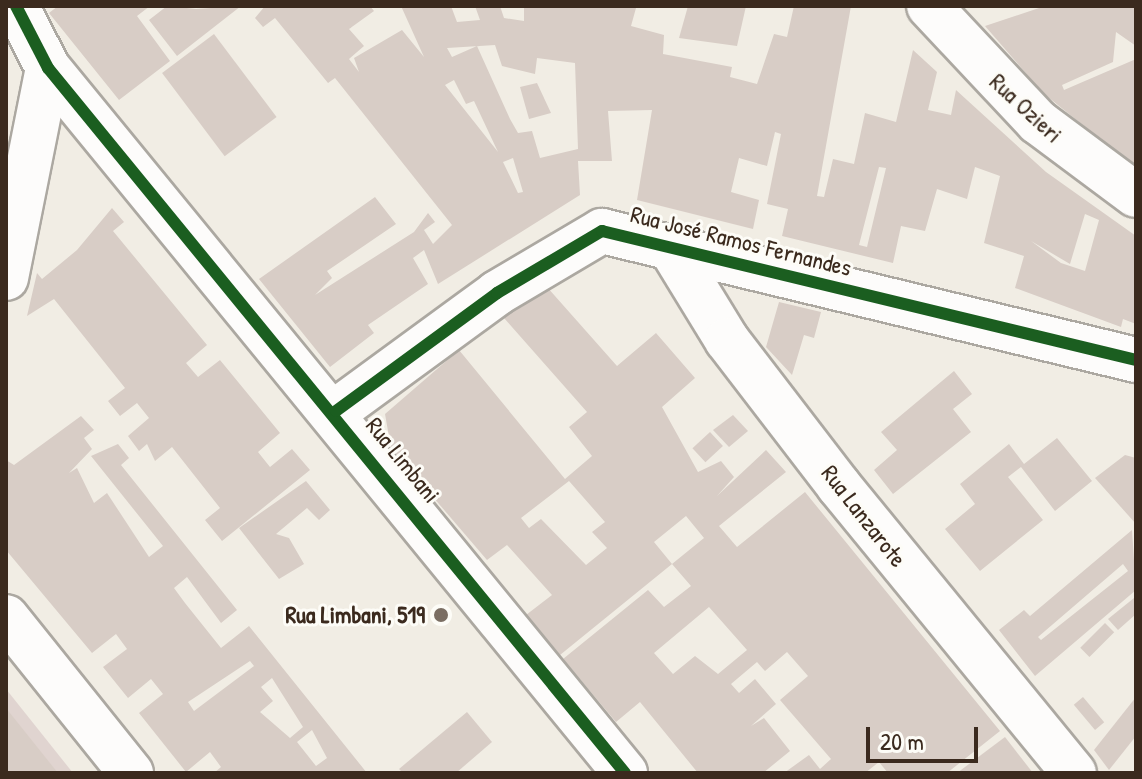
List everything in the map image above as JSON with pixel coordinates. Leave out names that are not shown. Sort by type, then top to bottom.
[{"type":"street","points":[[6,278],[48,68],[16,6]]},
{"type":"street","name":"Rua Ozieri","points":[[929,6],[1038,122],[1136,195]]},
{"type":"street","name":"Rua Limbani","points":[[48,68],[336,411],[625,773]]},
{"type":"street","name":"Rua José Ramos Fernandes","points":[[336,411],[592,233],[625,233],[670,247],[1136,360]]},
{"type":"street","name":"Rua Lanzarote","points":[[670,247],[727,340],[839,486],[1074,773]]},
{"type":"street","points":[[6,617],[131,773]]},
{"type":"shaded area","points":[[6,689],[73,773],[6,773]]},
{"type":"building","points":[[58,6],[150,6],[137,16],[170,61],[119,100],[49,13]]},
{"type":"building","points":[[167,6],[196,9],[241,6],[177,56],[149,20]]},
{"type":"building","points":[[265,6],[370,6],[374,11],[349,29],[364,46],[349,59],[359,72],[354,58],[402,30],[424,57],[401,6],[451,6],[457,22],[480,20],[475,6],[500,6],[504,18],[524,21],[524,6],[628,6],[636,8],[631,26],[664,35],[663,54],[732,67],[730,77],[757,84],[774,34],[787,37],[794,6],[851,6],[817,196],[824,197],[833,159],[854,164],[865,113],[896,122],[913,50],[937,72],[928,110],[951,115],[956,90],[1046,172],[1136,236],[1136,324],[1123,319],[1121,327],[1015,288],[1024,256],[984,243],[1000,176],[975,167],[967,199],[937,189],[925,231],[901,226],[893,263],[782,236],[788,209],[767,204],[781,134],[775,132],[767,166],[739,158],[731,192],[759,200],[753,229],[637,200],[652,110],[608,111],[612,161],[578,161],[580,195],[438,284],[424,250],[413,258],[428,284],[368,325],[374,333],[330,367],[259,279],[375,197],[396,224],[327,271],[332,278],[315,295],[414,232],[428,213],[435,222],[424,230],[433,244],[452,225],[335,78],[328,83],[275,18],[263,27],[255,18]],"holes":[[[495,45],[502,66],[535,74],[537,58],[575,63],[578,149],[540,158],[532,131],[518,133],[477,46]],[[477,46],[452,57],[447,48]],[[454,80],[466,104],[474,101],[498,152],[445,85]],[[513,158],[523,192],[518,193],[503,162]],[[879,167],[886,168],[867,247],[859,245]],[[1085,214],[1099,220],[1085,271],[1061,263],[1031,241],[1070,264]]]},
{"type":"building","points":[[688,6],[746,6],[737,46],[679,38]]},
{"type":"building","points":[[1045,6],[1136,6],[1136,46],[1116,32],[1113,62],[1062,85],[1064,90],[1136,59],[1136,168],[1043,93],[985,26]]},
{"type":"building","points":[[214,34],[277,117],[225,156],[162,73]]},
{"type":"building","points":[[537,83],[551,113],[529,119],[520,87]]},
{"type":"building","points":[[112,208],[124,222],[113,231],[207,345],[186,363],[198,377],[220,360],[280,433],[258,452],[270,467],[292,449],[310,470],[222,541],[205,520],[220,508],[172,447],[155,461],[147,444],[139,451],[128,436],[149,418],[137,403],[120,416],[108,401],[125,388],[54,299],[27,316],[37,273],[42,279],[77,250]]},
{"type":"building","points":[[547,287],[617,366],[656,333],[695,378],[662,407],[698,472],[721,461],[734,477],[717,496],[766,450],[786,472],[719,526],[737,547],[805,492],[1000,731],[947,773],[888,773],[879,762],[865,773],[784,773],[809,755],[820,769],[831,759],[780,700],[808,676],[787,652],[765,671],[757,662],[731,684],[739,693],[755,679],[776,704],[751,726],[764,718],[790,751],[763,773],[698,773],[640,702],[616,722],[563,659],[648,590],[664,607],[691,586],[672,564],[560,655],[526,615],[552,595],[507,545],[487,560],[391,448],[385,414],[459,350],[565,479],[592,456],[569,427],[587,412],[504,318]],"holes":[[[569,481],[605,522],[592,532],[607,548],[586,565],[541,519],[529,528],[521,518]],[[686,516],[704,538],[672,564],[654,542]],[[709,607],[747,650],[718,674],[695,656],[673,674],[654,653]]]},
{"type":"building","points":[[779,302],[821,312],[814,338],[804,335],[792,375],[766,347]]},
{"type":"building","points":[[954,371],[972,394],[953,409],[971,432],[893,494],[874,470],[897,450],[881,432]]},
{"type":"building","points":[[733,415],[748,431],[729,447],[713,430]]},
{"type":"building","points":[[81,416],[94,430],[84,438],[92,449],[69,473],[77,468],[94,503],[107,493],[149,557],[163,546],[91,456],[118,444],[129,458],[121,465],[237,610],[221,623],[187,577],[174,588],[185,603],[221,648],[249,626],[367,773],[214,773],[221,767],[210,752],[186,772],[139,713],[163,694],[151,679],[128,698],[103,667],[127,649],[116,634],[92,653],[6,550],[6,460],[14,465]],"holes":[[[250,661],[254,666],[194,711],[188,702]],[[272,678],[303,727],[290,738],[260,712],[273,701],[261,687]],[[312,730],[327,758],[316,766],[297,742]]]},
{"type":"building","points":[[710,432],[723,446],[705,462],[692,448]]},
{"type":"building","points":[[1057,438],[1092,481],[1055,511],[1021,467],[1008,477],[1043,520],[980,571],[945,529],[975,504],[960,484],[1009,444],[1024,464]]},
{"type":"building","points":[[1125,455],[1136,458],[1136,524],[1095,478]]},
{"type":"building","points":[[306,481],[330,510],[319,520],[307,508],[276,534],[289,538],[304,564],[279,579],[239,528]]},
{"type":"building","points":[[1132,530],[1136,590],[1035,676],[999,630],[1024,610],[1030,616]],"holes":[[[1123,564],[1128,571],[1041,640],[1038,637]]]},
{"type":"building","points":[[1134,598],[1136,614],[1118,630],[1108,619]]},
{"type":"building","points":[[1105,623],[1114,632],[1089,657],[1080,648]]},
{"type":"building","points":[[1083,697],[1104,722],[1095,730],[1074,705]]},
{"type":"building","points":[[1136,697],[1136,736],[1109,770],[1094,750]]},
{"type":"building","points":[[6,708],[58,773],[6,773]]},
{"type":"building","points":[[467,712],[492,742],[456,773],[403,773],[399,769]]},
{"type":"building","points":[[1005,737],[1033,773],[957,773]]},
{"type":"cycle path","points":[[16,6],[48,68],[625,773]]},
{"type":"cycle path","points":[[336,411],[497,293],[602,231],[1136,360]]},
{"type":"place","name":"Rua Limbani, 519","points":[[441,615]]}]
